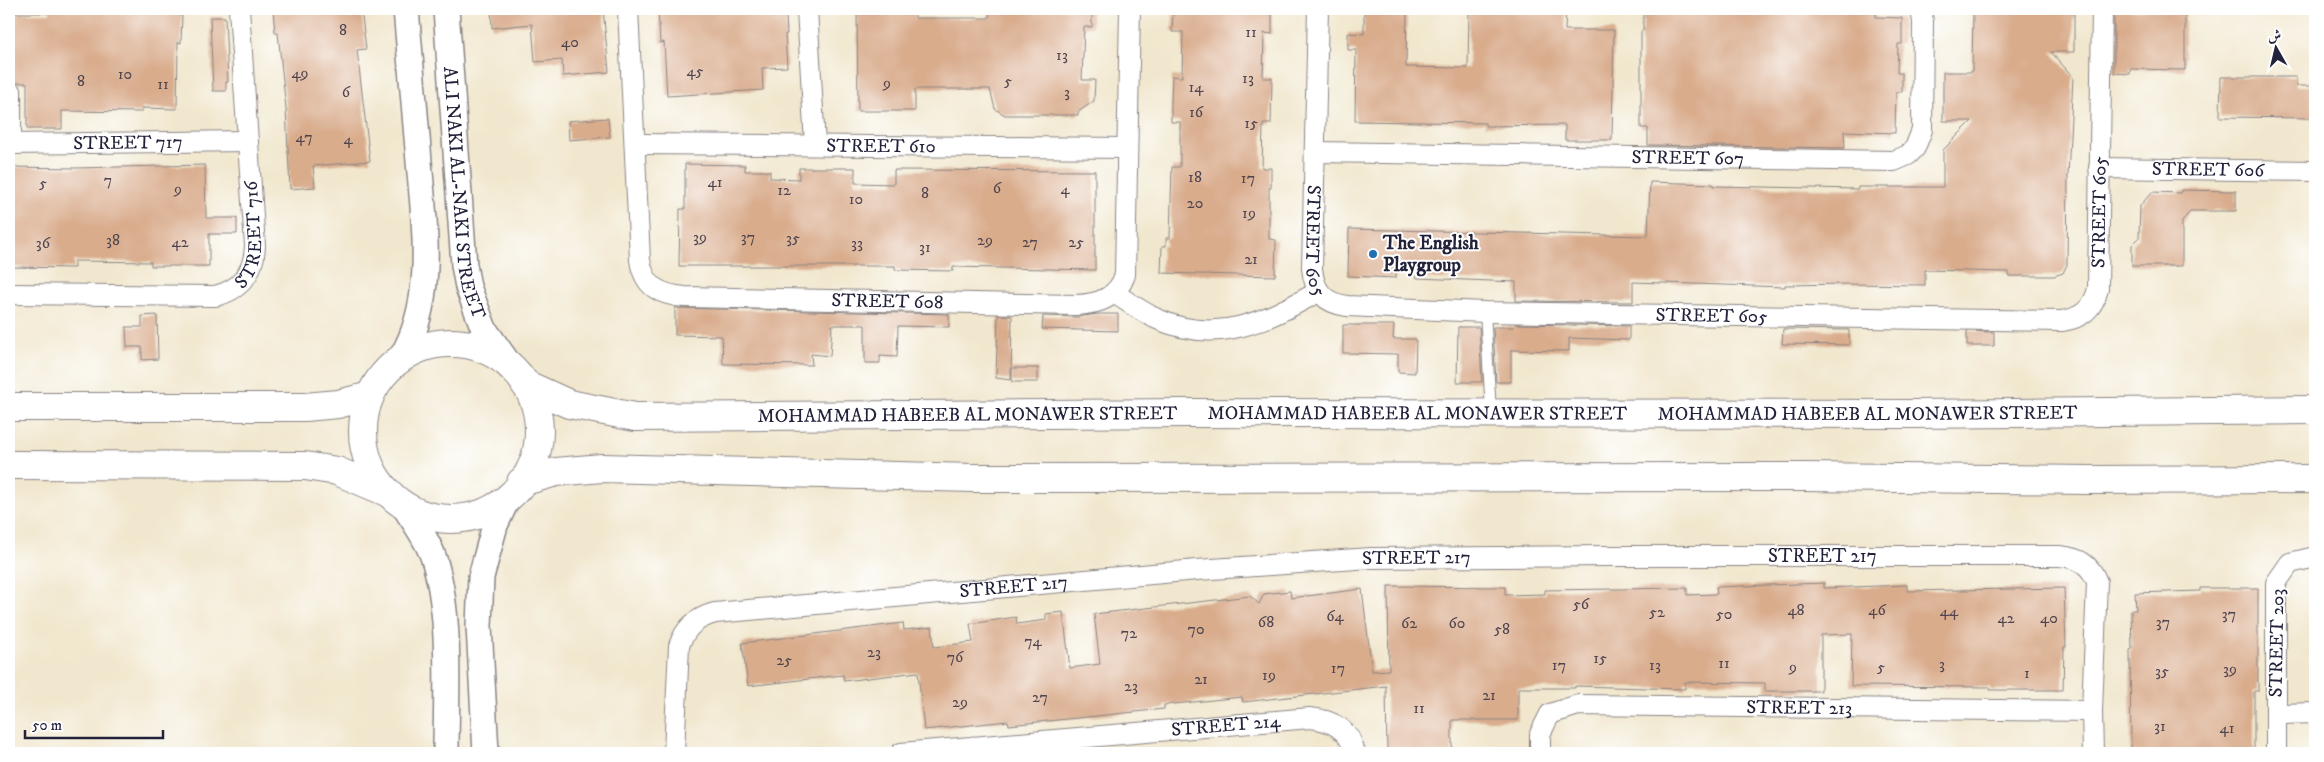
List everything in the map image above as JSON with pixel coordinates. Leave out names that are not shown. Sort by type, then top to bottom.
[{"type":"main road","points":[[395,498],[375,475],[365,449],[363,422],[370,396],[384,373],[401,358],[435,344],[464,344],[491,353],[518,375],[536,411],[538,438],[534,458],[515,490]]},
{"type":"main road","name":"MOHAMMAD HABEEB AL MONAWER STREET","points":[[518,375],[569,404],[634,417],[1177,413],[1912,414],[2315,410]]},
{"type":"main road","points":[[9,407],[305,407],[338,404],[370,396]]},
{"type":"main road","points":[[9,465],[305,466],[337,471],[395,498],[413,510],[433,516],[456,518],[484,512],[515,490],[556,472],[602,468],[973,478],[1813,477],[2088,480],[2315,479]]},
{"type":"street","name":"STREET 716","points":[[9,294],[205,297],[225,294],[234,289],[248,275],[254,256],[239,9]]},
{"type":"street","points":[[401,358],[409,346],[419,318],[424,256],[406,9]]},
{"type":"street","name":"ALI NAKI AL-NAKI STREET","points":[[446,9],[464,265],[475,308],[484,329],[518,375]]},
{"type":"street","name":"STREET 608","points":[[628,9],[642,270],[650,286],[666,295],[1076,305],[1095,304],[1114,293]]},
{"type":"street","points":[[807,9],[815,145]]},
{"type":"street","points":[[1130,9],[1126,267],[1122,282],[1114,293],[1159,320],[1191,329],[1212,331],[1255,324],[1318,292]]},
{"type":"street","name":"STREET 605","points":[[1318,9],[1312,268],[1318,292],[1328,301],[1347,306],[1485,312],[2072,320],[2090,308],[2096,300],[2098,289],[2102,9]]},
{"type":"street","name":"STREET 607","points":[[1316,152],[1894,161],[1908,155],[1915,148],[1922,130],[1923,22],[1921,9]]},
{"type":"street","name":"STREET 717","points":[[12,144],[248,141]]},
{"type":"street","name":"STREET 610","points":[[636,144],[1127,148]]},
{"type":"street","name":"STREET 606","points":[[2099,168],[2315,172]]},
{"type":"street","points":[[486,753],[479,626],[481,577],[495,525],[515,490]]},
{"type":"street","points":[[395,498],[428,545],[440,586],[446,648],[446,753]]},
{"type":"street","name":"STREET 217","points":[[674,753],[680,646],[686,630],[699,618],[706,615],[1207,569],[1371,558],[1597,556],[2068,557],[2083,562],[2097,582],[2092,711],[2093,753]]},
{"type":"street","name":"STREET 203","points":[[2276,753],[2276,584],[2290,563],[2315,557]]},
{"type":"street","name":"STREET 213","points":[[1540,753],[1540,734],[1550,714],[1578,706],[2092,711]]},
{"type":"street","points":[[2276,714],[2315,714]]},
{"type":"street","name":"STREET 214","points":[[901,753],[1310,718],[1324,719],[1336,724],[1346,733],[1355,753]]},
{"type":"lane","points":[[12,144],[16,90]]},
{"type":"lane","points":[[1485,312],[1491,413]]},
{"type":"building","points":[[50,9],[178,9],[178,15],[182,16],[181,43],[178,42],[177,109],[142,108],[142,112],[62,111],[62,129],[27,129],[27,83],[9,83],[9,13],[50,13]]},
{"type":"building","points":[[273,9],[311,9],[312,11],[361,9],[366,49],[357,50],[370,161],[313,166],[315,187],[290,189],[286,109],[278,33],[275,33]]},
{"type":"building","points":[[491,9],[603,9],[609,72],[563,76],[562,60],[535,62],[532,24],[492,28]]},
{"type":"building","points":[[658,9],[783,9],[783,16],[786,16],[787,67],[762,68],[763,90],[667,96],[664,42],[660,43]]},
{"type":"building","points":[[857,9],[915,9],[915,18],[989,18],[990,9],[1092,9],[1092,27],[1084,27],[1082,80],[1095,80],[1094,101],[1078,112],[1078,115],[1005,115],[995,109],[990,89],[915,89],[915,111],[858,111]]},
{"type":"building","points":[[1364,9],[1407,9],[1406,67],[1468,68],[1469,9],[1566,9],[1565,30],[1614,30],[1612,140],[1565,140],[1565,125],[1485,126],[1485,123],[1355,121],[1356,50],[1348,50],[1348,33],[1364,34]]},
{"type":"building","points":[[1662,9],[1876,9],[1876,17],[1902,18],[1902,44],[1898,44],[1897,73],[1902,73],[1902,92],[1896,92],[1895,133],[1844,131],[1845,148],[1648,145],[1648,128],[1641,128],[1641,31],[1643,31],[1643,12],[1662,12]]},
{"type":"building","points":[[2022,9],[2074,9],[2074,52],[2051,52],[2073,77],[2068,176],[2067,265],[2063,273],[2054,276],[2009,276],[2009,272],[1925,270],[1925,285],[1847,284],[1785,285],[1785,287],[1633,282],[1633,302],[1516,301],[1516,282],[1417,278],[1397,259],[1396,278],[1348,276],[1349,229],[1648,236],[1650,182],[1713,184],[1713,186],[1858,189],[1858,187],[1943,187],[1943,150],[1972,121],[1943,121],[1943,72],[1972,72],[1973,11],[2022,12]]},
{"type":"building","points":[[2114,9],[2185,11],[2185,70],[2130,69],[2130,74],[2114,73]]},
{"type":"building","points":[[1173,11],[1272,14],[1272,34],[1264,33],[1263,78],[1272,78],[1271,124],[1263,124],[1262,168],[1271,168],[1269,239],[1276,240],[1275,276],[1161,273],[1162,246],[1166,246],[1166,238],[1170,238],[1172,167],[1180,167],[1180,122],[1171,122],[1171,102],[1172,76],[1182,77],[1183,32],[1172,32]]},
{"type":"building","points":[[210,17],[225,17],[228,82],[226,82],[226,91],[213,91]]},
{"type":"building","points":[[2221,77],[2296,77],[2296,86],[2315,86],[2315,118],[2220,117]]},
{"type":"building","points":[[608,118],[610,137],[569,140],[568,121]]},
{"type":"building","points":[[685,164],[745,165],[745,171],[770,171],[770,178],[799,179],[799,168],[855,168],[855,183],[894,184],[894,170],[1095,171],[1095,270],[953,267],[953,271],[895,270],[895,266],[679,266],[680,209],[685,209]]},
{"type":"building","points":[[205,165],[206,218],[237,218],[237,234],[209,234],[209,266],[151,266],[151,262],[74,261],[74,268],[11,267],[10,167],[75,168]]},
{"type":"building","points":[[2181,190],[2236,191],[2236,211],[2190,211],[2182,222],[2182,266],[2132,266],[2132,245],[2139,238],[2140,206],[2152,192],[2181,193]]},
{"type":"building","points":[[675,308],[949,314],[949,327],[898,326],[897,357],[880,356],[880,363],[865,363],[865,325],[832,325],[830,356],[811,354],[812,365],[723,364],[722,336],[675,335]]},
{"type":"building","points":[[1118,314],[1118,331],[1042,329],[1043,316],[1077,317]]},
{"type":"building","points":[[157,315],[158,359],[142,360],[142,347],[127,347],[126,327],[142,327],[142,316]]},
{"type":"building","points":[[998,315],[1012,316],[1011,380],[996,378]]},
{"type":"building","points":[[1515,324],[1629,326],[1629,340],[1569,338],[1569,351],[1511,350],[1511,382],[1496,382],[1493,327],[1514,327]]},
{"type":"building","points":[[1343,325],[1394,325],[1393,339],[1416,339],[1415,373],[1398,372],[1398,354],[1343,353]]},
{"type":"building","points":[[1458,327],[1479,327],[1482,382],[1457,382]]},
{"type":"building","points":[[1783,329],[1849,330],[1849,345],[1782,344]]},
{"type":"building","points":[[1967,331],[1994,332],[1994,346],[1967,346]]},
{"type":"building","points":[[1012,368],[1038,368],[1038,382],[1012,382]]},
{"type":"building","points":[[1824,583],[1824,588],[1907,585],[1907,591],[2064,588],[2066,647],[2064,647],[2063,690],[1990,690],[1990,687],[1851,686],[1852,634],[1821,635],[1821,691],[1765,691],[1765,683],[1685,682],[1685,689],[1575,686],[1575,688],[1518,688],[1518,720],[1452,720],[1452,753],[1387,753],[1386,686],[1243,702],[1242,697],[1164,705],[1164,709],[1009,725],[1008,721],[924,730],[918,672],[844,681],[843,675],[748,686],[742,643],[903,623],[904,630],[932,627],[934,647],[973,642],[970,624],[1016,617],[1017,624],[1046,620],[1046,614],[1063,612],[1070,668],[1100,664],[1094,614],[1250,596],[1259,604],[1264,594],[1290,591],[1291,598],[1362,589],[1372,671],[1389,670],[1388,586],[1505,587],[1505,595],[1545,594],[1545,590],[1687,588],[1687,595],[1717,594],[1716,587]]},
{"type":"building","points":[[2200,588],[2258,588],[2258,691],[2254,691],[2254,753],[2201,753],[2201,751],[2131,753],[2131,610],[2136,610],[2135,593],[2200,591]]},
{"type":"place","name":"The English Playgroup","points":[[1373,254]]}]
